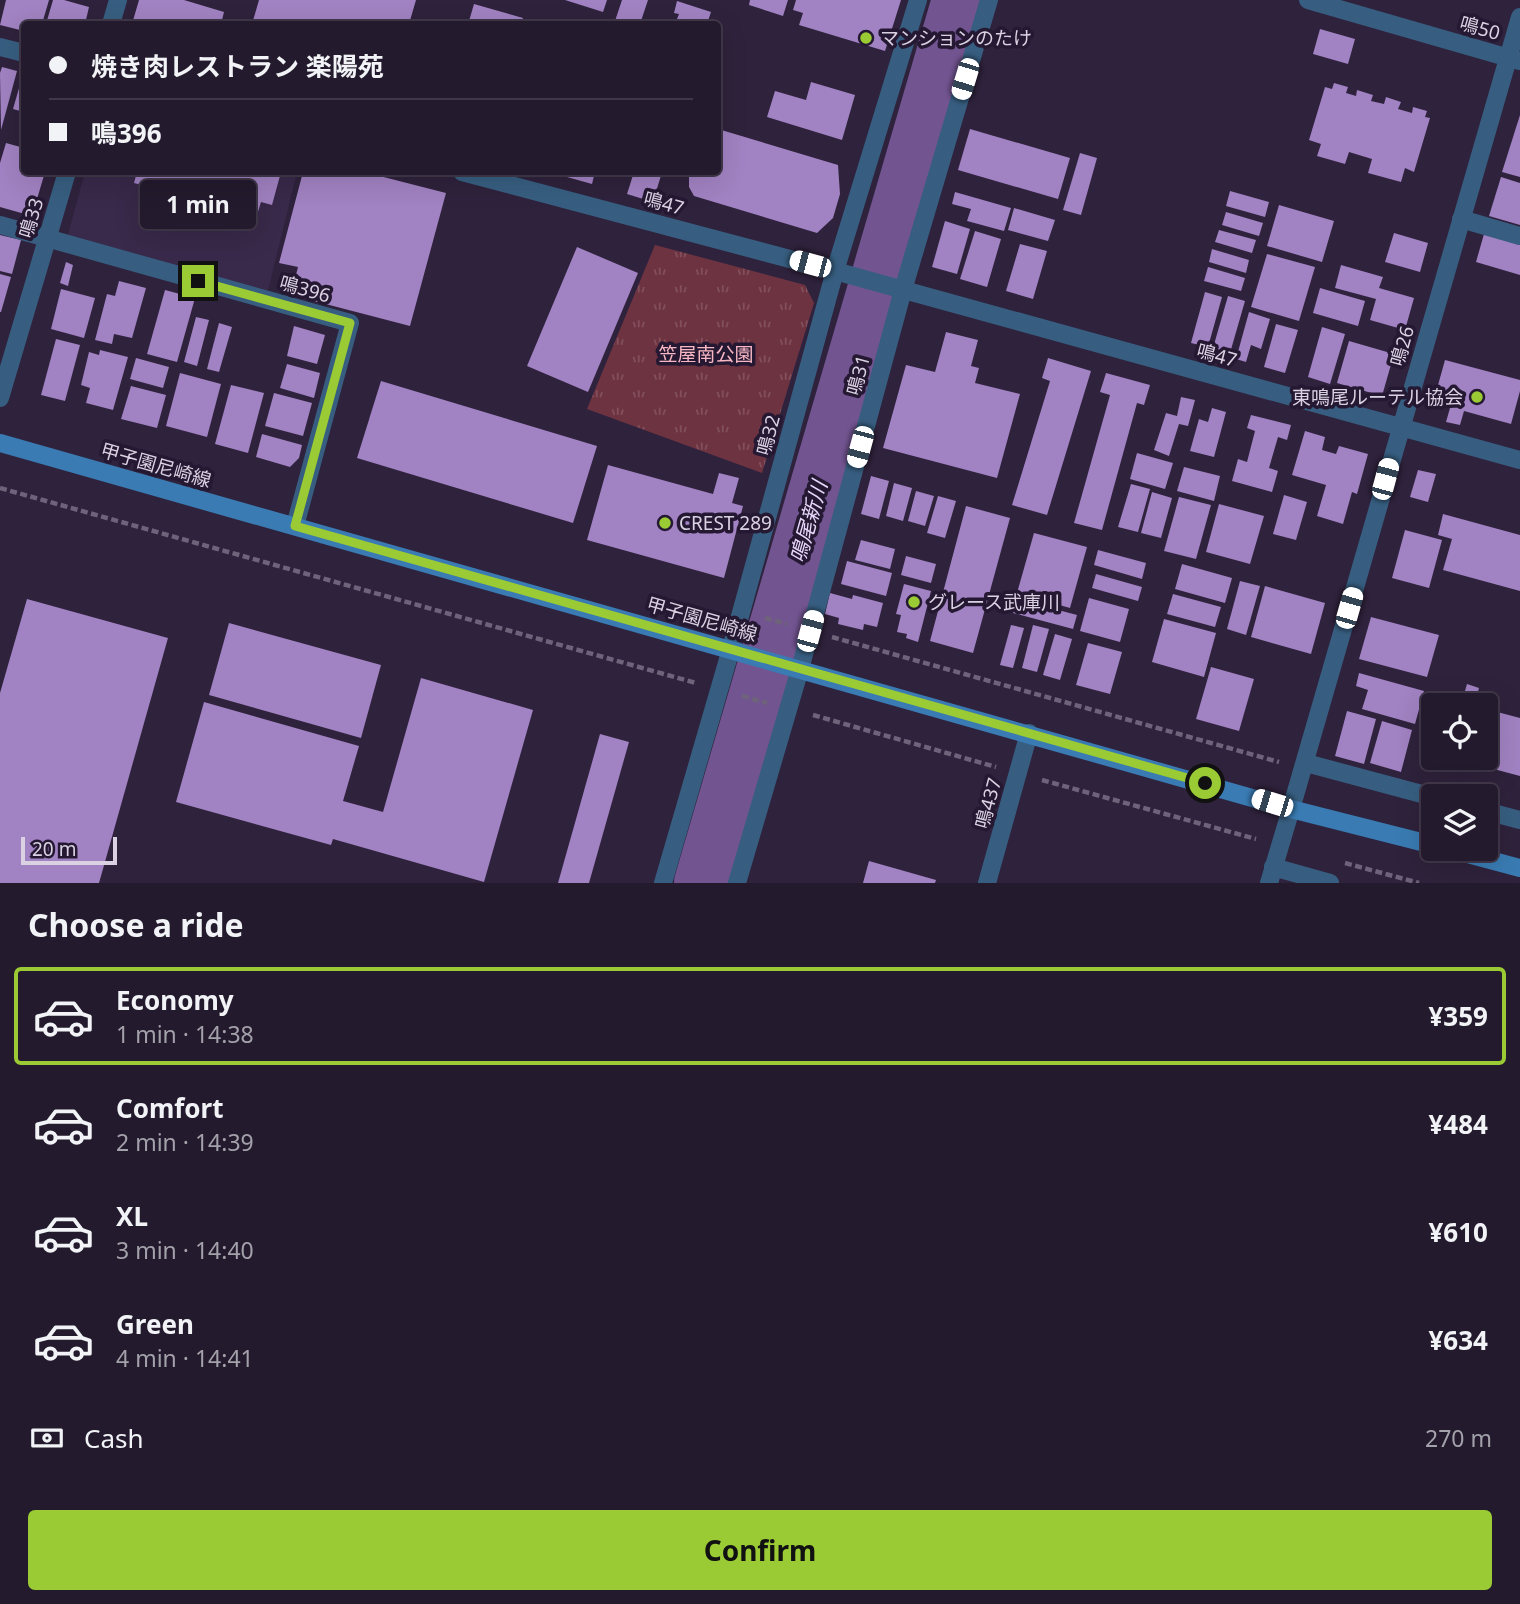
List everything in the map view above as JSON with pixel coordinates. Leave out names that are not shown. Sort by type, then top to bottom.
[{"type":"main road","name":"甲子園尼崎線","points":[[0,443],[1291,808],[1421,842]]},
{"type":"main road","points":[[1493,861],[1520,868]]},
{"type":"street","points":[[112,21],[118,0]]},
{"type":"street","name":"鳴32","points":[[663,883],[728,692],[835,271],[918,0]]},
{"type":"street","name":"鳴31","points":[[737,883],[792,667],[989,0]]},
{"type":"street","name":"鳴50","points":[[1308,0],[1514,60]]},
{"type":"street","name":"鳴26","points":[[1291,808],[1461,219],[1514,60],[1520,17]]},
{"type":"street","points":[[0,47],[21,52]]},
{"type":"street","name":"鳴33","points":[[0,398],[66,175]]},
{"type":"street","name":"鳴47","points":[[473,175],[855,276],[1520,460]]},
{"type":"street","points":[[1461,219],[1520,236]]},
{"type":"street","points":[[0,225],[47,238]]},
{"type":"street","name":"鳴396","points":[[47,238],[350,323],[295,526]]},
{"type":"street","name":"鳴437","points":[[987,883],[1029,733]]},
{"type":"street","points":[[1305,766],[1421,794]]},
{"type":"street","points":[[1291,808],[1271,875],[1330,883]]},
{"type":"street","points":[[1498,814],[1520,820]]},
{"type":"path","points":[[0,488],[1280,846]]},
{"type":"path","points":[[759,616],[1305,766]]},
{"type":"path","points":[[1340,862],[1419,883]]},
{"type":"shaded area","points":[[84,175],[296,175],[268,291],[67,238]]},
{"type":"green space","name":"笠屋南公園","points":[[655,245],[805,285],[814,303],[762,473],[587,409]]},
{"type":"building","points":[[6,0],[49,0],[43,21],[21,21],[21,30],[0,25]]},
{"type":"building","points":[[53,0],[89,7],[86,21],[47,21]]},
{"type":"building","points":[[139,0],[184,0],[224,12],[222,21],[133,21]]},
{"type":"building","points":[[259,0],[416,0],[410,21],[253,21]]},
{"type":"building","points":[[565,0],[607,0],[603,12]]},
{"type":"building","points":[[622,0],[648,0],[641,21],[615,21]]},
{"type":"building","points":[[750,0],[788,0],[783,16],[749,5]]},
{"type":"building","name":"マンションのたけ","points":[[796,0],[901,0],[885,51],[799,25],[803,13],[793,10]]},
{"type":"building","points":[[677,1],[711,12],[708,21],[676,21],[679,14],[674,13]]},
{"type":"building","points":[[474,4],[523,18],[522,21],[469,21]]},
{"type":"building","points":[[1320,29],[1355,39],[1348,64],[1313,54]]},
{"type":"building","points":[[2,67],[17,71],[1,130],[0,73]]},
{"type":"building","points":[[21,81],[21,111],[13,109]]},
{"type":"building","points":[[811,82],[855,95],[842,140],[767,117],[775,91],[806,100]]},
{"type":"building","points":[[1334,83],[1348,87],[1346,93],[1356,96],[1357,90],[1373,95],[1371,101],[1384,104],[1386,97],[1401,102],[1398,109],[1412,113],[1413,107],[1427,111],[1425,117],[1430,118],[1414,172],[1405,168],[1401,182],[1368,173],[1372,159],[1349,152],[1345,164],[1317,156],[1321,144],[1309,140],[1325,87],[1332,89]]},
{"type":"building","points":[[1520,115],[1520,177],[1502,172]]},
{"type":"building","points":[[970,129],[1070,158],[1058,199],[958,170]]},
{"type":"building","points":[[721,130],[838,165],[840,194],[833,218],[817,233],[694,196],[689,187],[689,175],[721,175]]},
{"type":"building","points":[[6,143],[21,147],[21,175],[44,175],[32,216],[0,207],[0,163]]},
{"type":"building","points":[[1080,153],[1097,158],[1081,215],[1063,210]]},
{"type":"building","points":[[136,175],[280,175],[272,205],[261,202],[257,215],[134,183]]},
{"type":"building","points":[[302,175],[376,175],[446,193],[410,326],[291,295],[298,267],[279,263]]},
{"type":"building","points":[[568,175],[594,175],[592,184],[567,177]]},
{"type":"building","points":[[633,175],[661,175],[653,202],[627,194]]},
{"type":"building","points":[[1501,177],[1520,183],[1520,225],[1489,216]]},
{"type":"building","points":[[1230,191],[1269,202],[1265,217],[1226,206]]},
{"type":"building","points":[[955,192],[1011,208],[1004,231],[967,221],[971,209],[952,204]]},
{"type":"building","points":[[1279,205],[1334,221],[1322,262],[1267,246]]},
{"type":"building","points":[[1014,208],[1055,220],[1048,241],[1008,230]]},
{"type":"building","points":[[1226,212],[1263,223],[1259,236],[1222,225]]},
{"type":"building","points":[[945,221],[970,229],[957,274],[932,267]]},
{"type":"building","points":[[1219,230],[1256,240],[1252,253],[1215,242]]},
{"type":"building","points":[[975,231],[1001,239],[987,287],[960,279]]},
{"type":"building","points":[[1394,233],[1428,243],[1420,272],[1385,262]]},
{"type":"building","points":[[1484,234],[1520,245],[1520,275],[1476,262]]},
{"type":"building","points":[[0,235],[21,240],[12,274],[0,271]]},
{"type":"building","points":[[1020,244],[1047,251],[1033,299],[1006,291]]},
{"type":"building","points":[[577,247],[638,273],[588,392],[527,366]]},
{"type":"building","points":[[1212,249],[1249,260],[1246,273],[1209,262]]},
{"type":"building","points":[[1267,254],[1315,267],[1299,321],[1251,307]]},
{"type":"building","points":[[66,262],[73,265],[68,286],[60,283]]},
{"type":"building","points":[[1341,265],[1383,277],[1379,288],[1414,298],[1405,330],[1370,320],[1376,299],[1335,288]]},
{"type":"building","points":[[1208,267],[1245,278],[1241,291],[1204,281]]},
{"type":"building","points":[[0,274],[11,277],[1,312],[0,312]]},
{"type":"building","points":[[119,281],[146,288],[132,338],[114,334],[112,344],[95,340],[107,294],[115,296]]},
{"type":"building","points":[[1320,288],[1365,301],[1358,326],[1313,313]]},
{"type":"building","points":[[61,289],[95,298],[84,338],[51,329]]},
{"type":"building","points":[[165,290],[195,298],[177,362],[147,354]]},
{"type":"building","points":[[1205,292],[1222,297],[1208,347],[1191,343]]},
{"type":"building","points":[[1228,296],[1245,301],[1230,353],[1213,348]]},
{"type":"building","points":[[1249,312],[1270,319],[1261,349],[1251,345],[1246,362],[1236,359]]},
{"type":"building","points":[[196,317],[209,320],[197,366],[184,362]]},
{"type":"building","points":[[219,323],[232,327],[219,372],[207,369]]},
{"type":"building","points":[[1276,324],[1298,330],[1285,373],[1264,367]]},
{"type":"building","points":[[294,326],[325,335],[317,364],[287,356]]},
{"type":"building","points":[[1322,327],[1345,334],[1330,384],[1308,377]]},
{"type":"building","points":[[946,332],[978,340],[971,366],[979,368],[975,383],[1020,394],[997,478],[883,448],[906,365],[935,372]]},
{"type":"building","points":[[56,339],[80,345],[65,401],[41,395]]},
{"type":"building","points":[[1349,341],[1394,354],[1382,396],[1337,383]]},
{"type":"building","points":[[100,350],[128,357],[113,410],[86,403],[90,388],[81,385],[89,352],[99,355]]},
{"type":"building","points":[[136,358],[169,367],[163,388],[130,379]]},
{"type":"building","points":[[1048,358],[1091,371],[1047,515],[1012,505],[1050,381],[1042,378]]},
{"type":"building","name":"東鳴尾ルーテル協会","points":[[1445,360],[1520,380],[1520,391],[1511,424],[1464,411],[1460,425],[1446,422],[1450,408],[1433,403]]},
{"type":"building","points":[[287,364],[320,373],[314,398],[280,388]]},
{"type":"building","points":[[180,373],[221,384],[207,437],[166,426]]},
{"type":"building","points":[[1106,373],[1150,385],[1144,405],[1137,403],[1102,530],[1074,523],[1110,395],[1100,392]]},
{"type":"building","points":[[381,381],[597,446],[573,523],[357,458]]},
{"type":"building","points":[[231,385],[264,393],[248,453],[215,444]]},
{"type":"building","points":[[131,386],[166,395],[157,428],[121,419]]},
{"type":"building","points":[[274,393],[312,403],[303,436],[265,426]]},
{"type":"building","points":[[1181,397],[1195,400],[1188,426],[1179,424],[1169,456],[1154,450],[1166,413],[1177,416]]},
{"type":"building","points":[[1212,408],[1226,412],[1214,457],[1190,451],[1199,419],[1208,422]]},
{"type":"building","points":[[1251,415],[1291,425],[1287,440],[1278,437],[1269,468],[1278,471],[1272,492],[1232,481],[1238,459],[1247,462],[1255,431],[1247,428]]},
{"type":"building","points":[[1305,431],[1325,437],[1322,450],[1336,454],[1339,446],[1368,454],[1357,494],[1352,492],[1343,524],[1317,516],[1326,485],[1292,475]]},
{"type":"building","points":[[262,434],[302,445],[299,458],[290,467],[256,457]]},
{"type":"building","points":[[1137,453],[1173,463],[1165,489],[1130,479]]},
{"type":"building","name":"CREST 289","points":[[608,465],[713,494],[719,473],[739,478],[732,503],[743,506],[724,578],[587,540]]},
{"type":"building","points":[[1184,467],[1220,476],[1214,501],[1177,491]]},
{"type":"building","points":[[1418,470],[1436,474],[1428,502],[1410,497]]},
{"type":"building","points":[[871,476],[889,481],[879,519],[861,514]]},
{"type":"building","points":[[894,483],[912,488],[903,521],[886,516]]},
{"type":"building","points":[[1131,484],[1150,489],[1138,532],[1118,527]]},
{"type":"building","points":[[916,491],[934,496],[925,526],[908,521]]},
{"type":"building","points":[[1152,492],[1172,498],[1161,538],[1141,533]]},
{"type":"building","points":[[1284,495],[1307,502],[1296,540],[1273,534]]},
{"type":"building","points":[[938,496],[956,501],[945,538],[927,533]]},
{"type":"building","points":[[1179,497],[1211,505],[1196,559],[1164,551]]},
{"type":"building","points":[[1219,504],[1264,516],[1250,564],[1206,552]]},
{"type":"building","points":[[966,506],[1010,518],[973,653],[930,641]]},
{"type":"building","points":[[1443,514],[1520,535],[1520,591],[1443,570],[1452,539],[1438,535]]},
{"type":"building","points":[[1405,530],[1442,540],[1429,588],[1392,578]]},
{"type":"building","points":[[1034,533],[1087,547],[1070,608],[1017,593]]},
{"type":"building","points":[[861,540],[895,549],[890,569],[855,560]]},
{"type":"building","points":[[1098,550],[1146,563],[1142,579],[1094,565]]},
{"type":"building","points":[[906,556],[936,564],[931,583],[901,575]]},
{"type":"building","points":[[847,561],[892,573],[886,596],[841,584]]},
{"type":"building","points":[[1182,564],[1232,578],[1225,603],[1175,589]]},
{"type":"building","points":[[1096,574],[1142,587],[1138,601],[1092,588]]},
{"type":"building","points":[[1240,581],[1260,586],[1246,635],[1227,629]]},
{"type":"building","name":"グレース武庫川","points":[[904,584],[931,591],[918,642],[906,638],[907,634],[897,632],[901,615],[896,614]]},
{"type":"building","points":[[1265,586],[1325,603],[1311,654],[1251,637]]},
{"type":"building","points":[[830,593],[852,599],[853,595],[883,603],[877,627],[864,624],[863,630],[838,624],[839,618],[825,614]]},
{"type":"building","points":[[1173,594],[1221,607],[1215,627],[1167,614]]},
{"type":"building","points":[[1089,598],[1129,609],[1120,642],[1080,631]]},
{"type":"building","points":[[27,599],[168,638],[99,883],[0,883],[0,693]]},
{"type":"building","points":[[1017,599],[1077,615],[1073,629],[1013,613]]},
{"type":"building","points":[[1371,617],[1439,635],[1427,677],[1359,659]]},
{"type":"building","points":[[1164,619],[1216,633],[1204,677],[1152,662]]},
{"type":"building","points":[[229,623],[381,665],[361,738],[209,695]]},
{"type":"building","points":[[1011,625],[1024,628],[1013,668],[1000,665]]},
{"type":"building","points":[[1033,625],[1049,629],[1037,672],[1022,668]]},
{"type":"building","points":[[1055,634],[1072,639],[1060,680],[1043,675]]},
{"type":"building","points":[[1088,643],[1122,652],[1110,694],[1076,685]]},
{"type":"building","points":[[1211,667],[1254,679],[1239,731],[1196,719]]},
{"type":"building","points":[[1359,673],[1424,691],[1421,693],[1415,724],[1362,709],[1368,690],[1356,686]]},
{"type":"building","points":[[421,678],[533,710],[484,882],[333,839],[331,845],[176,802],[204,702],[359,746],[343,801],[383,812]]},
{"type":"building","points":[[1467,684],[1479,688],[1478,693],[1464,693]]},
{"type":"building","points":[[1347,711],[1376,719],[1364,764],[1335,756]]},
{"type":"building","points":[[1498,712],[1520,718],[1520,776],[1497,770]]},
{"type":"building","points":[[1382,721],[1412,730],[1401,772],[1370,763]]},
{"type":"building","points":[[600,734],[629,742],[589,883],[558,883]]},
{"type":"building","points":[[869,861],[936,880],[935,883],[863,883]]},
{"type":"waterway","name":"鳴尾新川","points":[[703,883],[961,0]]},
{"type":"place","name":"マンションのたけ","points":[[866,38]]},
{"type":"place","name":"東鳴尾ルーテル協会","points":[[1477,397]]},
{"type":"place","name":"CREST 289","points":[[665,523]]},
{"type":"place","name":"グレース武庫川","points":[[914,602]]},
{"type":"route","points":[[198,281],[350,323],[295,526],[1205,783]]}]
